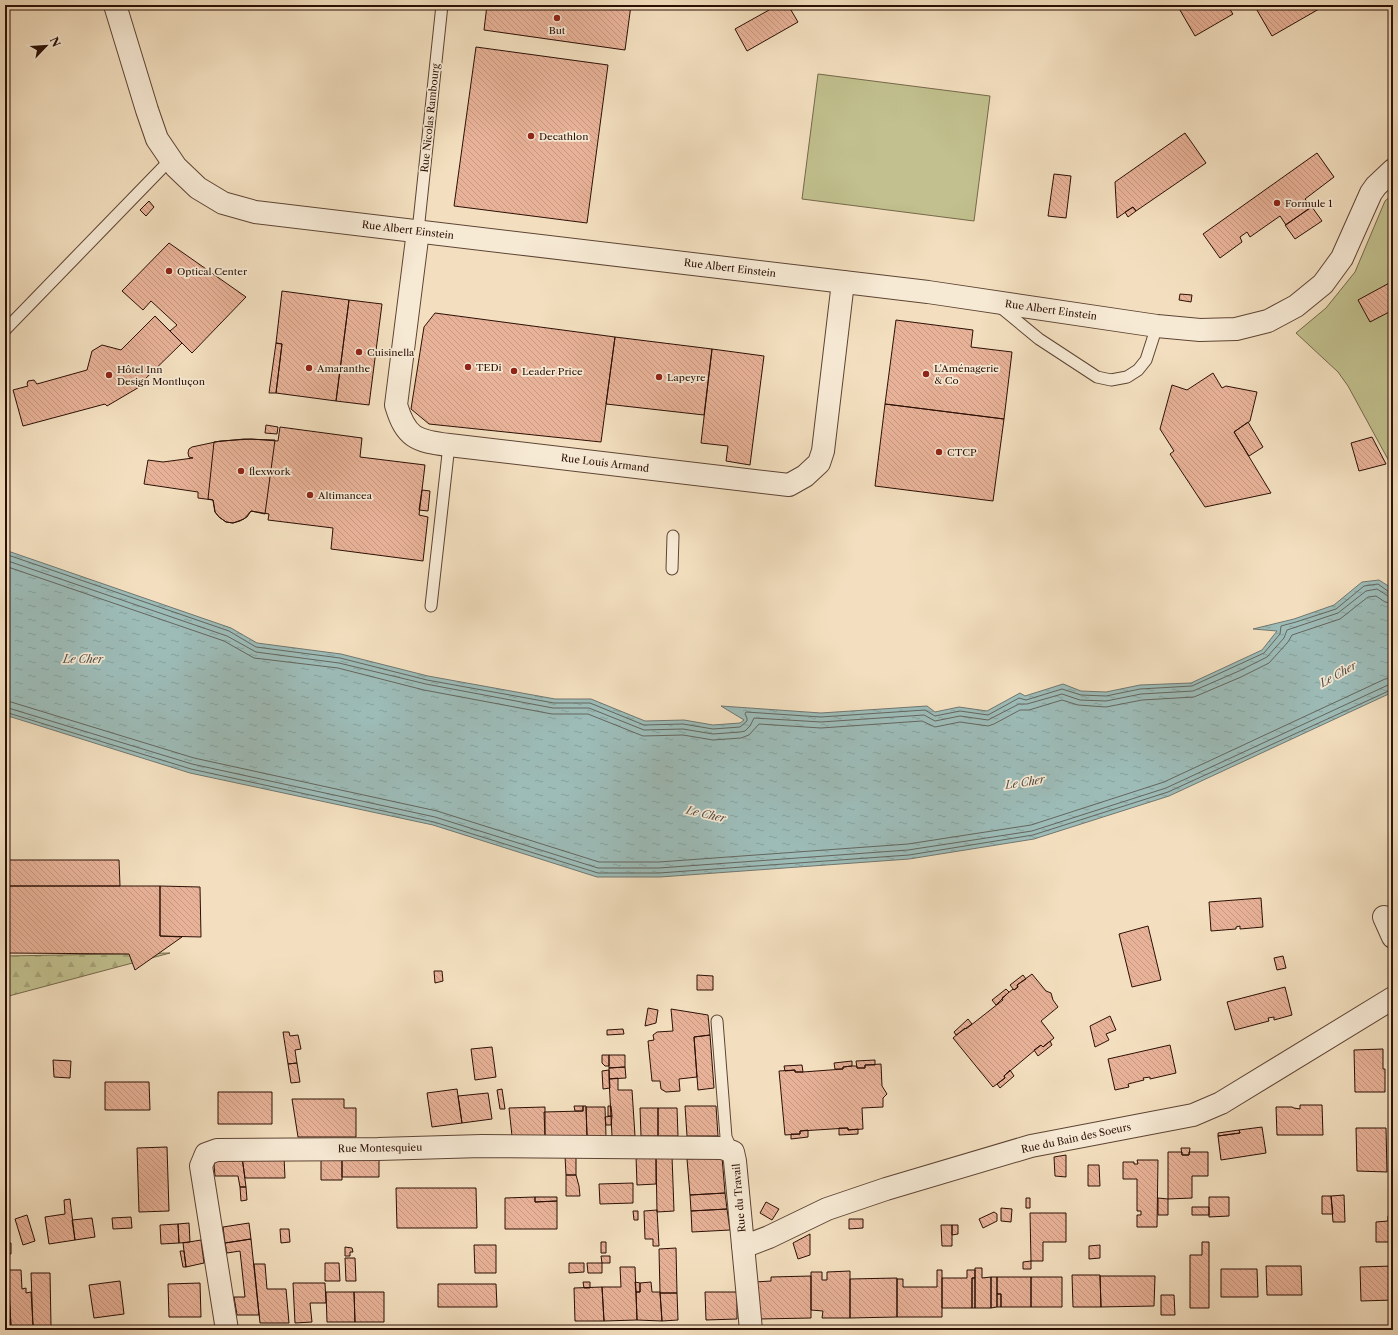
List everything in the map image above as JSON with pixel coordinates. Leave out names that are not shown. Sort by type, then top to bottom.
[{"type":"street","name":"Rue Albert Einstein","points":[[115,5],[157,139],[176,167],[198,188],[223,203],[255,212],[974,298],[1157,326],[1200,330],[1236,329],[1268,321],[1296,306],[1323,284],[1342,258],[1371,193],[1376,186],[1393,170]]},
{"type":"street","name":"Rue Louis Armand","points":[[418,231],[396,405],[402,422],[409,432],[425,442],[449,445],[788,485],[805,476],[819,463],[823,450],[843,282]]},
{"type":"street","points":[[1384,917],[1393,937]]},
{"type":"street","name":"Rue du Bain des Soeurs","points":[[743,1247],[769,1237],[827,1209],[886,1189],[1031,1146],[1193,1114],[1221,1103],[1393,998]]},
{"type":"street","name":"Rue Montesquieu","points":[[227,1330],[201,1166],[206,1154],[217,1150],[498,1146],[722,1148],[732,1152]]},
{"type":"street","name":"Rue du Travail","points":[[732,1152],[736,1161],[751,1330]]},
{"type":"lane","name":"Rue Nicolas Rambourg","points":[[418,231],[442,5]]},
{"type":"lane","points":[[5,330],[171,158]]},
{"type":"lane","points":[[994,302],[1039,339],[1097,377],[1111,380],[1126,377],[1138,370],[1146,360],[1157,326]]},
{"type":"lane","points":[[431,606],[449,445]]},
{"type":"lane","points":[[672,569],[674,536]]},
{"type":"lane","name":"Rue du Travail","points":[[717,1021],[726,1137],[732,1152]]},
{"type":"green space","points":[[818,74],[990,96],[974,221],[802,199]]},
{"type":"green space","points":[[1393,194],[1393,463],[1390,463],[1348,386],[1338,372],[1296,333],[1326,308],[1355,272],[1385,201]]},
{"type":"green space","points":[[170,953],[5,997],[5,956]]},
{"type":"water","name":"Le Cher","points":[[5,550],[231,628],[257,643],[341,654],[428,676],[555,699],[591,699],[645,721],[684,720],[713,725],[740,723],[744,720],[721,706],[821,713],[927,706],[935,712],[959,707],[987,711],[1020,693],[1025,696],[1063,684],[1081,691],[1106,692],[1140,685],[1191,683],[1262,650],[1277,631],[1253,629],[1294,619],[1334,605],[1362,582],[1379,580],[1393,589],[1393,692],[1169,796],[1034,839],[909,859],[660,877],[597,877],[433,825],[190,773],[5,715]]},
{"type":"building","name":"But","points":[[487,5],[631,5],[625,50],[484,30]]},
{"type":"building","points":[[778,5],[788,5],[798,22],[747,51],[735,29]]},
{"type":"building","points":[[1177,5],[1227,5],[1233,14],[1195,36]]},
{"type":"building","points":[[1254,5],[1326,5],[1272,36]]},
{"type":"building","name":"Decathlon","points":[[476,47],[608,65],[587,223],[454,206]]},
{"type":"building","points":[[1185,133],[1206,163],[1136,211],[1133,207],[1117,218],[1115,182]]},
{"type":"building","name":"Formule 1","points":[[1317,153],[1334,177],[1305,199],[1311,207],[1286,225],[1280,216],[1250,237],[1247,232],[1240,237],[1242,242],[1220,258],[1203,234]]},
{"type":"building","points":[[1054,174],[1071,176],[1066,218],[1048,216]]},
{"type":"building","points":[[149,201],[154,207],[146,216],[140,210]]},
{"type":"building","points":[[1133,207],[1136,211],[1128,217],[1125,212]]},
{"type":"building","points":[[1312,207],[1322,221],[1295,239],[1285,225]]},
{"type":"building","points":[[169,243],[246,297],[192,353],[170,331],[177,325],[151,301],[143,310],[122,291]]},
{"type":"building","points":[[1393,281],[1393,310],[1370,322],[1358,300]]},
{"type":"building","name":"Amaranthe","points":[[282,291],[349,300],[336,401],[276,393],[282,344],[276,343]]},
{"type":"building","points":[[1180,294],[1192,295],[1191,302],[1179,300]]},
{"type":"building","name":"Cuisinella","points":[[349,300],[382,304],[369,405],[336,401]]},
{"type":"building","name":"Leader Price","points":[[435,313],[615,337],[601,442],[429,424],[411,409],[424,327]]},
{"type":"building","name":"Hôtel Inn Design Montluçon","points":[[155,316],[182,343],[140,384],[141,386],[107,406],[105,404],[23,426],[13,390],[28,386],[28,381],[34,380],[37,384],[87,370],[92,351],[102,345],[121,350]]},
{"type":"building","points":[[896,320],[973,330],[971,347],[1012,352],[1004,419],[885,404]]},
{"type":"building","name":"Lapeyre","points":[[615,337],[712,349],[704,415],[606,404]]},
{"type":"building","points":[[276,343],[282,344],[276,393],[269,393]]},
{"type":"building","points":[[712,349],[764,356],[750,465],[726,461],[728,446],[701,443]]},
{"type":"building","points":[[1213,373],[1222,388],[1226,386],[1257,392],[1250,421],[1234,432],[1271,493],[1205,507],[1170,454],[1174,451],[1160,429],[1172,385],[1187,390]]},
{"type":"building","name":"CTCP","points":[[885,404],[1004,419],[993,501],[875,486]]},
{"type":"building","points":[[1248,422],[1263,447],[1249,456],[1234,432]]},
{"type":"building","points":[[266,425],[278,427],[277,434],[265,433]]},
{"type":"building","name":"Altimancea","points":[[280,427],[362,438],[360,457],[425,465],[419,515],[428,517],[423,561],[331,549],[333,528],[268,520],[269,514],[251,511],[247,517],[240,521],[233,523],[226,522],[215,512],[213,500],[198,498],[198,492],[144,484],[148,460],[163,462],[193,458],[189,457],[188,453],[189,449],[192,447],[220,441],[251,439],[278,441]]},
{"type":"building","points":[[1372,437],[1386,464],[1359,471],[1351,443]]},
{"type":"building","name":"flexwork","points":[[244,439],[275,440],[265,514],[251,511],[244,519],[233,523],[226,522],[215,512],[213,500],[208,499],[214,442]]},
{"type":"building","points":[[422,490],[430,491],[428,511],[419,510]]},
{"type":"building","points":[[5,860],[119,860],[120,886],[5,886]]},
{"type":"building","points":[[5,886],[160,886],[160,936],[182,937],[135,970],[129,954],[7,953],[7,945],[5,944]]},
{"type":"building","points":[[160,886],[200,887],[201,937],[160,936]]},
{"type":"building","points":[[1261,898],[1263,927],[1240,929],[1240,926],[1236,927],[1236,929],[1211,931],[1209,902]]},
{"type":"building","points":[[1148,926],[1161,980],[1132,987],[1119,934]]},
{"type":"building","points":[[1283,956],[1286,968],[1277,970],[1274,958]]},
{"type":"building","points":[[434,971],[442,971],[443,981],[435,983]]},
{"type":"building","points":[[1032,974],[1046,991],[1051,993],[1053,1000],[1058,1007],[1041,1021],[1054,1038],[1043,1047],[1041,1045],[993,1087],[953,1038],[1003,1000],[1002,998],[1018,987],[1017,985]]},
{"type":"building","points":[[697,975],[713,976],[713,990],[697,990]]},
{"type":"building","points":[[1023,975],[1026,979],[1017,985],[1018,987],[1014,990],[1010,985]]},
{"type":"building","points":[[1285,987],[1292,1015],[1274,1020],[1274,1017],[1268,1018],[1269,1021],[1235,1030],[1227,1002]]},
{"type":"building","points":[[1006,989],[1009,992],[996,1005],[992,1000]]},
{"type":"building","points":[[648,1008],[658,1010],[656,1023],[645,1026]]},
{"type":"building","points":[[671,1009],[708,1015],[710,1035],[694,1037],[697,1077],[679,1079],[680,1091],[666,1092],[661,1089],[660,1081],[652,1081],[648,1041],[654,1040],[653,1035],[657,1032],[673,1031]]},
{"type":"building","points":[[1110,1016],[1116,1030],[1106,1034],[1109,1040],[1095,1047],[1090,1026]]},
{"type":"building","points":[[968,1019],[972,1024],[956,1035],[954,1032]]},
{"type":"building","points":[[623,1029],[624,1034],[607,1035],[607,1030]]},
{"type":"building","points":[[283,1032],[289,1032],[290,1036],[298,1035],[301,1049],[295,1050],[297,1063],[288,1064]]},
{"type":"building","points":[[710,1035],[714,1088],[698,1090],[694,1037]]},
{"type":"building","points":[[1050,1041],[1052,1045],[1038,1056],[1034,1050],[1041,1045],[1043,1047]]},
{"type":"building","points":[[1170,1045],[1176,1073],[1150,1079],[1150,1077],[1143,1078],[1144,1080],[1128,1084],[1129,1087],[1115,1090],[1108,1059]]},
{"type":"building","points":[[492,1047],[496,1077],[475,1080],[471,1049]]},
{"type":"building","points":[[1383,1049],[1385,1092],[1355,1092],[1354,1050]]},
{"type":"building","points":[[602,1055],[609,1055],[609,1066],[605,1066],[602,1063]]},
{"type":"building","points":[[609,1055],[625,1055],[625,1067],[609,1068]]},
{"type":"building","points":[[53,1060],[71,1061],[70,1078],[54,1077]]},
{"type":"building","points":[[875,1060],[875,1065],[865,1065],[865,1068],[857,1068],[856,1061]]},
{"type":"building","points":[[852,1061],[852,1066],[843,1067],[843,1069],[835,1069],[834,1063]]},
{"type":"building","points":[[297,1063],[300,1082],[291,1083],[288,1064]]},
{"type":"building","points":[[881,1064],[882,1086],[887,1094],[883,1098],[883,1107],[862,1108],[863,1129],[848,1130],[848,1128],[800,1131],[800,1134],[785,1135],[779,1071],[795,1070],[795,1072],[803,1072],[843,1069],[843,1067],[852,1066],[857,1066],[857,1068],[865,1068],[865,1065]]},
{"type":"building","points":[[802,1065],[803,1072],[795,1072],[795,1070],[785,1071],[784,1066]]},
{"type":"building","points":[[625,1067],[626,1078],[609,1079],[609,1068]]},
{"type":"building","points":[[609,1070],[610,1088],[603,1089],[602,1071]]},
{"type":"building","points":[[1010,1070],[1014,1076],[1000,1088],[997,1084],[1005,1078],[1004,1076]]},
{"type":"building","points":[[618,1078],[618,1090],[632,1090],[635,1136],[612,1136],[609,1079]]},
{"type":"building","points":[[105,1082],[149,1082],[150,1110],[105,1110]]},
{"type":"building","points":[[457,1089],[462,1123],[432,1127],[427,1093]]},
{"type":"building","points":[[502,1089],[505,1109],[500,1109],[497,1090]]},
{"type":"building","points":[[218,1092],[272,1092],[272,1124],[218,1124]]},
{"type":"building","points":[[488,1093],[492,1119],[462,1123],[458,1096]]},
{"type":"building","points":[[292,1099],[344,1099],[344,1108],[356,1108],[356,1137],[298,1137]]},
{"type":"building","points":[[1300,1105],[1322,1105],[1323,1135],[1277,1135],[1276,1107],[1292,1107],[1300,1109]]},
{"type":"building","points":[[574,1106],[583,1106],[583,1111],[575,1111]]},
{"type":"building","points":[[583,1106],[586,1106],[587,1136],[545,1136],[544,1112],[583,1111]]},
{"type":"building","points":[[608,1106],[611,1106],[612,1116],[608,1116]]},
{"type":"building","points":[[685,1106],[716,1106],[718,1136],[687,1136]]},
{"type":"building","points":[[545,1107],[545,1136],[512,1136],[509,1108]]},
{"type":"building","points":[[586,1107],[605,1107],[606,1136],[587,1136]]},
{"type":"building","points":[[640,1108],[658,1108],[658,1136],[641,1136]]},
{"type":"building","points":[[658,1108],[677,1108],[678,1136],[658,1136]]},
{"type":"building","points":[[612,1116],[611,1125],[606,1125],[605,1117]]},
{"type":"building","points":[[1262,1127],[1266,1153],[1221,1160],[1218,1136],[1240,1133],[1239,1130]]},
{"type":"building","points":[[839,1128],[848,1128],[848,1130],[858,1129],[858,1134],[839,1135]]},
{"type":"building","points":[[1356,1128],[1386,1128],[1387,1172],[1357,1171]]},
{"type":"building","points":[[808,1130],[808,1137],[791,1139],[791,1134],[800,1134],[800,1131]]},
{"type":"building","points":[[1239,1130],[1240,1133],[1218,1136],[1218,1133]]},
{"type":"building","points":[[167,1147],[169,1211],[139,1212],[137,1148]]},
{"type":"building","points":[[1181,1148],[1190,1148],[1189,1155],[1182,1155]]},
{"type":"building","points":[[1168,1152],[1182,1152],[1182,1155],[1189,1155],[1189,1152],[1208,1152],[1208,1176],[1192,1176],[1192,1198],[1168,1199]]},
{"type":"building","points":[[1066,1155],[1066,1177],[1055,1176],[1054,1157]]},
{"type":"building","points":[[565,1156],[576,1157],[576,1175],[566,1175]]},
{"type":"building","points":[[636,1156],[656,1156],[656,1184],[637,1185]]},
{"type":"building","points":[[656,1156],[672,1156],[674,1211],[657,1212]]},
{"type":"building","points":[[242,1157],[284,1157],[285,1178],[245,1178]]},
{"type":"building","points":[[242,1157],[246,1187],[240,1187],[238,1176],[215,1176],[214,1164],[220,1158]]},
{"type":"building","points":[[321,1157],[342,1157],[342,1180],[321,1180]]},
{"type":"building","points":[[342,1157],[379,1157],[379,1177],[342,1177]]},
{"type":"building","points":[[722,1157],[725,1193],[690,1195],[687,1159]]},
{"type":"building","points":[[1137,1160],[1158,1160],[1157,1227],[1137,1227],[1137,1215],[1141,1215],[1141,1211],[1137,1211],[1137,1179],[1123,1179],[1123,1162],[1134,1162],[1134,1164],[1138,1164]]},
{"type":"building","points":[[1088,1165],[1099,1165],[1100,1186],[1088,1186]]},
{"type":"building","points":[[566,1175],[576,1175],[580,1196],[566,1196]]},
{"type":"building","points":[[633,1183],[633,1203],[600,1204],[599,1184]]},
{"type":"building","points":[[240,1187],[246,1187],[247,1200],[241,1201]]},
{"type":"building","points":[[396,1188],[476,1188],[477,1228],[397,1228]]},
{"type":"building","points":[[725,1193],[727,1209],[691,1211],[690,1195]]},
{"type":"building","points":[[1344,1195],[1345,1222],[1333,1222],[1331,1196]]},
{"type":"building","points":[[1322,1196],[1331,1196],[1333,1214],[1322,1214]]},
{"type":"building","points":[[535,1197],[557,1197],[557,1201],[535,1202]]},
{"type":"building","points":[[535,1197],[535,1202],[557,1201],[557,1229],[505,1229],[505,1198]]},
{"type":"building","points":[[1209,1197],[1229,1197],[1229,1216],[1209,1217]]},
{"type":"building","points":[[1026,1198],[1030,1198],[1030,1208],[1026,1208]]},
{"type":"building","points":[[1158,1198],[1168,1199],[1168,1215],[1158,1215]]},
{"type":"building","points":[[70,1199],[75,1240],[49,1244],[45,1217],[65,1214],[64,1200]]},
{"type":"building","points":[[766,1202],[779,1209],[772,1220],[760,1213]]},
{"type":"building","points":[[1192,1207],[1209,1207],[1209,1215],[1192,1215]]},
{"type":"building","points":[[1001,1208],[1012,1209],[1011,1222],[1001,1221]]},
{"type":"building","points":[[727,1209],[730,1230],[692,1232],[691,1211]]},
{"type":"building","points":[[657,1210],[659,1246],[653,1246],[653,1239],[645,1239],[644,1211]]},
{"type":"building","points":[[633,1211],[638,1211],[638,1220],[634,1220]]},
{"type":"building","points":[[994,1212],[997,1214],[997,1221],[983,1228],[979,1219]]},
{"type":"building","points":[[1030,1213],[1066,1213],[1066,1242],[1043,1242],[1043,1261],[1031,1261]]},
{"type":"building","points":[[27,1215],[35,1241],[23,1245],[15,1219]]},
{"type":"building","points":[[1388,1216],[1393,1216],[1393,1254],[1390,1254],[1390,1242],[1376,1242],[1376,1222],[1388,1221]]},
{"type":"building","points":[[131,1217],[132,1228],[113,1229],[112,1218]]},
{"type":"building","points":[[92,1218],[95,1237],[75,1240],[72,1220]]},
{"type":"building","points":[[849,1219],[863,1219],[863,1228],[849,1229]]},
{"type":"building","points":[[189,1223],[190,1242],[179,1243],[178,1224]]},
{"type":"building","points":[[249,1223],[251,1239],[225,1243],[223,1227]]},
{"type":"building","points":[[178,1224],[179,1243],[161,1244],[160,1225]]},
{"type":"building","points":[[941,1225],[952,1225],[952,1246],[942,1246]]},
{"type":"building","points":[[952,1225],[958,1225],[958,1234],[952,1235]]},
{"type":"building","points":[[280,1229],[289,1229],[290,1242],[281,1243]]},
{"type":"building","points":[[810,1234],[810,1255],[798,1259],[793,1243]]},
{"type":"building","points":[[251,1239],[259,1315],[237,1315],[234,1297],[245,1297],[240,1251],[227,1253],[225,1243]]},
{"type":"building","points":[[201,1240],[204,1263],[186,1267],[183,1243]]},
{"type":"building","points":[[601,1242],[606,1242],[606,1253],[601,1253]]},
{"type":"building","points":[[1202,1242],[1209,1242],[1209,1308],[1190,1308],[1190,1255],[1202,1255]]},
{"type":"building","points":[[5,1243],[11,1243],[11,1254],[5,1254]]},
{"type":"building","points":[[474,1245],[496,1245],[496,1273],[475,1273]]},
{"type":"building","points":[[1100,1245],[1100,1258],[1089,1259],[1089,1246]]},
{"type":"building","points":[[345,1247],[352,1248],[353,1252],[350,1252],[350,1256],[345,1256]]},
{"type":"building","points":[[676,1248],[677,1293],[660,1293],[659,1249]]},
{"type":"building","points":[[180,1251],[184,1251],[186,1267],[183,1267]]},
{"type":"building","points":[[601,1256],[610,1256],[610,1263],[602,1263]]},
{"type":"building","points":[[345,1258],[355,1258],[356,1281],[346,1281]]},
{"type":"building","points":[[1031,1261],[1031,1269],[1023,1269],[1023,1262]]},
{"type":"building","points":[[325,1263],[339,1263],[340,1281],[325,1281]]},
{"type":"building","points":[[569,1263],[584,1263],[584,1272],[569,1273]]},
{"type":"building","points":[[587,1263],[602,1263],[602,1273],[588,1273]]},
{"type":"building","points":[[254,1264],[265,1264],[267,1289],[286,1289],[289,1323],[260,1323]]},
{"type":"building","points":[[1266,1266],[1301,1266],[1302,1295],[1267,1295]]},
{"type":"building","points":[[1393,1266],[1393,1300],[1361,1301],[1360,1267]]},
{"type":"building","points":[[620,1267],[635,1267],[637,1320],[604,1321],[602,1287],[621,1287]]},
{"type":"building","points":[[975,1268],[982,1268],[982,1278],[991,1277],[991,1308],[975,1308]]},
{"type":"building","points":[[1221,1269],[1257,1269],[1258,1297],[1221,1297]]},
{"type":"building","points":[[8,1270],[21,1270],[22,1289],[26,1288],[26,1293],[31,1292],[33,1326],[11,1326]]},
{"type":"building","points":[[937,1270],[942,1270],[942,1317],[897,1317],[897,1279],[903,1279],[903,1287],[937,1287]]},
{"type":"building","points":[[967,1270],[975,1270],[975,1278],[972,1278],[972,1308],[942,1308],[942,1278],[967,1278]]},
{"type":"building","points":[[850,1271],[850,1318],[822,1318],[823,1311],[811,1310],[811,1272],[822,1272],[822,1280],[827,1280],[827,1272]]},
{"type":"building","points":[[31,1273],[50,1273],[51,1326],[33,1326]]},
{"type":"building","points":[[1072,1275],[1100,1275],[1101,1307],[1073,1307]]},
{"type":"building","points":[[811,1276],[811,1318],[760,1319],[755,1282],[771,1281],[771,1277]]},
{"type":"building","points":[[1100,1276],[1155,1276],[1154,1306],[1101,1307]]},
{"type":"building","points":[[991,1277],[997,1277],[997,1307],[991,1308]]},
{"type":"building","points":[[997,1277],[1031,1277],[1031,1307],[1001,1307],[1001,1294],[997,1294]]},
{"type":"building","points":[[1031,1277],[1062,1277],[1062,1307],[1031,1307]]},
{"type":"building","points":[[897,1278],[897,1317],[850,1318],[850,1279]]},
{"type":"building","points":[[972,1278],[975,1278],[975,1308],[972,1308]]},
{"type":"building","points":[[120,1281],[124,1314],[94,1318],[89,1285]]},
{"type":"building","points":[[583,1282],[590,1282],[590,1288],[584,1288]]},
{"type":"building","points":[[635,1282],[640,1283],[640,1292],[636,1292]]},
{"type":"building","points":[[651,1282],[652,1292],[660,1292],[662,1321],[637,1320],[636,1292],[640,1292],[640,1283]]},
{"type":"building","points":[[200,1283],[201,1317],[169,1317],[168,1284]]},
{"type":"building","points":[[293,1283],[325,1283],[326,1303],[310,1303],[312,1322],[295,1323]]},
{"type":"building","points":[[438,1284],[496,1284],[497,1307],[438,1307]]},
{"type":"building","points":[[602,1287],[604,1321],[575,1321],[574,1288]]},
{"type":"building","points":[[326,1292],[354,1292],[355,1322],[327,1322]]},
{"type":"building","points":[[354,1292],[384,1292],[384,1322],[355,1322]]},
{"type":"building","points":[[705,1292],[737,1292],[737,1319],[706,1320]]},
{"type":"building","points":[[660,1293],[677,1293],[678,1320],[662,1321]]},
{"type":"building","points":[[997,1294],[1001,1294],[1001,1307],[997,1307]]},
{"type":"building","points":[[5,1295],[9,1295],[11,1326],[5,1327]]},
{"type":"building","points":[[1161,1295],[1174,1295],[1175,1315],[1161,1315]]},
{"type":"place","name":"But","points":[[557,18]]},
{"type":"place","name":"Decathlon","points":[[531,136]]},
{"type":"place","name":"Formule 1","points":[[1277,203]]},
{"type":"place","name":"Optical Center","points":[[169,271]]},
{"type":"place","name":"Cuisinella","points":[[359,352]]},
{"type":"place","name":"TEDi","points":[[468,367]]},
{"type":"place","name":"Amaranthe","points":[[309,368]]},
{"type":"place","name":"Leader Price","points":[[514,371]]},
{"type":"place","name":"L'Aménagerie & Co","points":[[926,374]]},
{"type":"place","name":"Hôtel Inn Design Montluçon","points":[[109,375]]},
{"type":"place","name":"Lapeyre","points":[[659,377]]},
{"type":"place","name":"CTCP","points":[[939,452]]},
{"type":"place","name":"flexwork","points":[[241,471]]},
{"type":"place","name":"Altimancea","points":[[310,495]]}]
